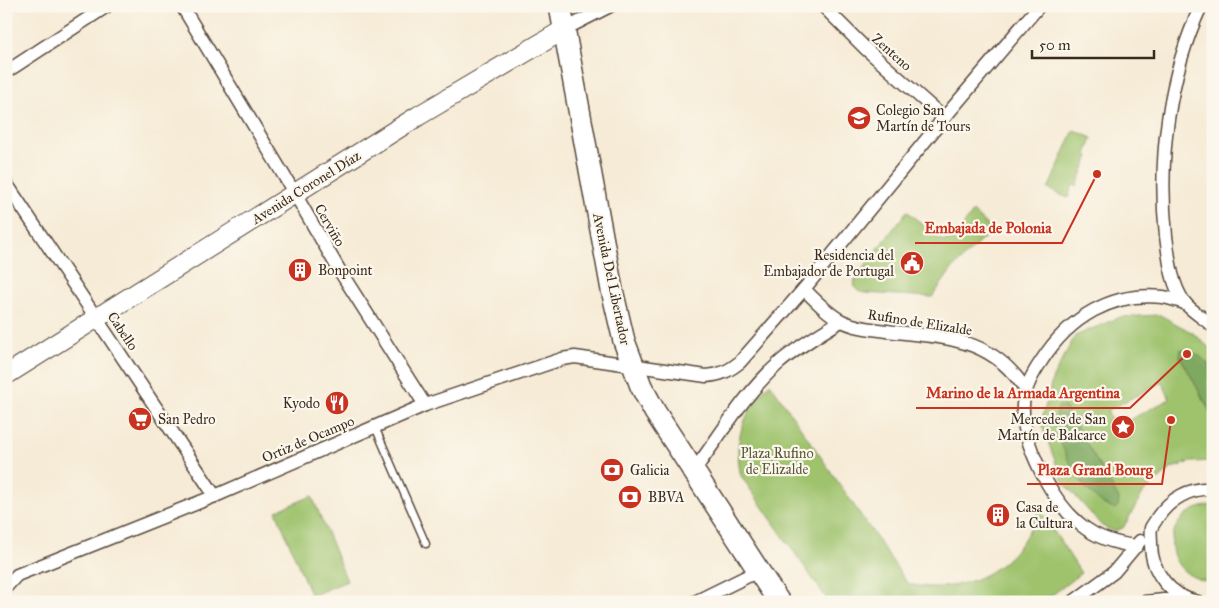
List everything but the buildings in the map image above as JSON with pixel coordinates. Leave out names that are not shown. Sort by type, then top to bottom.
[{"type":"main road","name":"Avenida Del Libertador","points":[[560,6],[612,290],[624,341],[633,366],[655,412],[779,602]]},
{"type":"main road","name":"Avenida Coronel Díaz","points":[[6,375],[418,116],[565,29]]},
{"type":"street","points":[[6,72],[107,6]]},
{"type":"street","name":"Cerviño","points":[[182,6],[338,268],[424,405]]},
{"type":"street","name":"Avenida Coronel Díaz","points":[[565,29],[610,6]]},
{"type":"street","name":"Zenteno","points":[[823,6],[861,44],[944,118]]},
{"type":"street","name":"Ortiz de Ocampo","points":[[6,587],[17,575],[215,496],[375,428],[424,405],[562,359],[575,357],[706,376],[719,375],[731,370],[804,289],[1038,6]]},
{"type":"street","points":[[1185,303],[1173,278],[1168,258],[1164,218],[1164,146],[1182,57],[1201,6]]},
{"type":"street","name":"Cabello","points":[[6,183],[215,496]]},
{"type":"street","name":"Rufino de Elizalde","points":[[804,289],[841,321],[860,328],[949,339],[971,344],[989,352],[1005,364],[1026,390]]},
{"type":"street","points":[[1137,546],[1118,544],[1095,534],[1081,525],[1060,502],[1038,463],[1029,439],[1023,404],[1026,390],[1036,368],[1054,343],[1076,320],[1109,302],[1127,297],[1164,297],[1185,303],[1213,326]]},
{"type":"street","points":[[693,472],[746,400],[772,370],[800,347],[841,321]]},
{"type":"street","points":[[1073,602],[1114,572],[1152,528],[1165,507],[1174,499],[1195,490],[1213,489]]},
{"type":"street","points":[[1152,528],[1151,551],[1158,574],[1174,591],[1195,601]]},
{"type":"street","points":[[695,602],[758,571]]},
{"type":"street","points":[[1146,602],[1164,600],[1195,601]]},
{"type":"lane","points":[[375,428],[426,544]]},
{"type":"green space","points":[[1074,130],[1092,138],[1086,154],[1089,156],[1077,186],[1073,185],[1068,198],[1048,189]]},
{"type":"green space","points":[[907,211],[939,239],[944,241],[955,237],[973,212],[992,230],[952,269],[932,297],[864,293],[858,291],[854,287],[855,279]]},
{"type":"green space","points":[[1160,315],[1193,333],[1213,351],[1213,370],[1210,365],[1180,356],[1213,417],[1213,461],[1191,462],[1172,468],[1143,493],[1123,528],[1114,531],[1102,526],[1063,482],[1041,423],[1053,377],[1075,336],[1120,317]],"holes":[[[1162,382],[1170,399],[1115,427],[1107,411]]]},
{"type":"green space","points":[[1181,349],[1199,356],[1213,370],[1213,417],[1180,356]]},
{"type":"green space","name":"Plaza Rufino de Elizalde","points":[[770,383],[908,584],[930,587],[951,586],[971,581],[989,573],[1019,547],[1030,529],[1039,508],[1081,573],[1043,602],[829,602],[741,476],[738,449],[743,426],[747,415]]},
{"type":"green space","points":[[1059,406],[1065,407],[1119,499],[1118,506],[1115,509],[1104,505],[1093,495],[1072,466],[1063,449],[1058,433],[1056,418]]},
{"type":"green space","points":[[312,496],[347,581],[311,596],[276,511]]},
{"type":"green space","points":[[1213,505],[1213,582],[1195,578],[1182,569],[1174,557],[1172,544],[1174,531],[1182,519],[1195,510]]},
{"type":"place","name":"Colegio San Martín de Tours","points":[[859,118]]},
{"type":"place","name":"Embajada de Polonia","points":[[1097,174]]},
{"type":"place","name":"Residencia del Embajador de Portugal","points":[[912,263]]},
{"type":"place","name":"Bonpoint","points":[[300,270]]},
{"type":"place","name":"Marino de la Armada Argentina","points":[[1187,354]]},
{"type":"place","name":"Kyodo","points":[[337,403]]},
{"type":"place","name":"San Pedro","points":[[140,419]]},
{"type":"place","name":"Plaza Grand Bourg","points":[[1171,420]]},
{"type":"place","name":"Mercedes de San Martín de Balcarce","points":[[1123,427]]},
{"type":"place","name":"Galicia","points":[[612,470]]},
{"type":"place","name":"BBVA","points":[[630,497]]},
{"type":"place","name":"Casa de la Cultura","points":[[998,515]]}]
